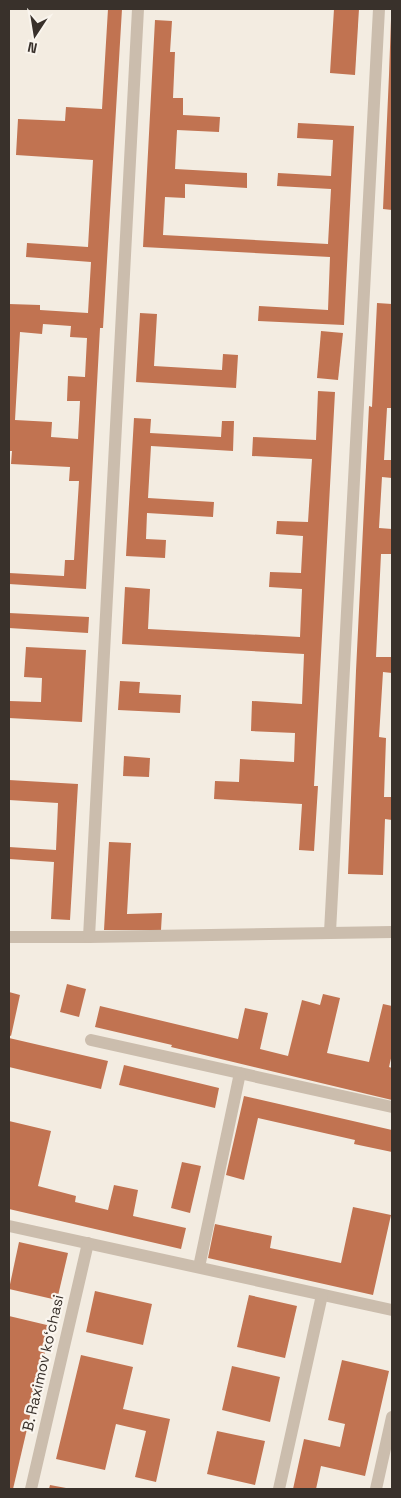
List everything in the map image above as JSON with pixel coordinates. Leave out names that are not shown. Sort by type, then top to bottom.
[{"type":"street","points":[[88,937],[138,9]]},
{"type":"street","points":[[330,932],[379,9]]},
{"type":"street","points":[[9,937],[392,932]]},
{"type":"street","points":[[90,1040],[392,1107]]},
{"type":"street","points":[[199,1267],[240,1073]]},
{"type":"street","points":[[9,1226],[392,1310]]},
{"type":"street","name":"B. Raximov koʻchasi","points":[[31,1489],[88,1243]]},
{"type":"street","points":[[279,1489],[322,1295]]},
{"type":"street","points":[[376,1489],[392,1417]]},
{"type":"building","points":[[108,9],[122,9],[103,328],[100,328],[86,589],[9,584],[9,573],[64,576],[65,560],[74,560],[79,481],[69,481],[70,467],[11,464],[12,451],[9,451],[9,304],[40,305],[40,310],[88,313],[91,262],[26,257],[27,243],[88,247],[93,160],[16,155],[18,119],[65,121],[66,107],[102,109]],"holes":[[[43,324],[71,326],[70,337],[87,338],[85,377],[68,376],[67,401],[80,401],[78,439],[51,437],[52,422],[15,420],[20,332],[42,334]]]},
{"type":"building","points":[[334,9],[359,9],[355,75],[330,73]]},
{"type":"building","points":[[392,19],[392,210],[383,209]]},
{"type":"building","points":[[155,20],[172,21],[170,52],[175,52],[173,98],[183,98],[183,115],[220,117],[219,132],[177,130],[175,169],[247,173],[247,188],[185,184],[185,198],[165,197],[163,235],[328,244],[331,189],[277,186],[278,173],[331,176],[333,140],[297,138],[298,123],[354,126],[344,325],[258,321],[259,306],[328,310],[330,257],[143,247]]},
{"type":"building","points":[[377,303],[392,304],[392,408],[387,408],[384,460],[392,460],[392,478],[382,477],[379,528],[392,529],[392,554],[381,554],[376,657],[392,657],[392,673],[383,672],[379,737],[386,738],[384,797],[392,797],[392,820],[385,819],[383,875],[348,874],[369,406],[372,407]]},
{"type":"building","points":[[140,313],[157,314],[154,366],[222,370],[223,354],[238,355],[236,388],[136,382]]},
{"type":"building","points":[[321,331],[343,333],[338,380],[317,378]]},
{"type":"building","points":[[318,391],[335,392],[314,786],[318,786],[314,851],[299,850],[302,804],[214,799],[215,781],[239,782],[240,759],[294,762],[295,733],[251,731],[252,701],[302,704],[304,654],[122,644],[125,587],[150,589],[148,629],[300,637],[302,589],[269,587],[270,572],[301,573],[303,536],[276,534],[277,521],[308,522],[312,459],[252,456],[253,437],[316,440]]},
{"type":"building","points":[[134,418],[151,419],[150,433],[221,437],[222,421],[234,421],[233,451],[151,446],[148,498],[214,502],[213,517],[147,513],[146,539],[166,540],[165,558],[126,556]]},
{"type":"building","points":[[9,613],[89,617],[88,633],[9,628]]},
{"type":"building","points":[[26,647],[86,650],[82,722],[9,718],[9,701],[41,702],[42,678],[24,677]]},
{"type":"building","points":[[120,681],[140,682],[139,693],[181,695],[180,713],[118,710]]},
{"type":"building","points":[[124,756],[150,758],[149,777],[123,776]]},
{"type":"building","points":[[9,780],[78,784],[70,920],[51,919],[54,862],[9,859],[9,847],[56,850],[58,803],[9,800]]},
{"type":"building","points":[[109,842],[131,843],[127,914],[162,913],[161,930],[104,930]]},
{"type":"building","points":[[67,984],[86,989],[79,1017],[60,1012]]},
{"type":"building","points":[[9,992],[20,995],[11,1036],[9,1035]]},
{"type":"building","points":[[323,994],[340,998],[327,1053],[369,1062],[383,1004],[392,1006],[392,1054],[389,1067],[392,1068],[392,1100],[95,1027],[100,1006],[238,1039],[245,1008],[268,1013],[260,1049],[288,1056],[302,1000],[320,1005]]},
{"type":"building","points":[[9,1038],[108,1061],[101,1089],[9,1067]]},
{"type":"building","points":[[124,1065],[219,1088],[215,1108],[119,1085]]},
{"type":"building","points":[[244,1096],[392,1130],[392,1152],[354,1144],[355,1140],[258,1118],[244,1180],[226,1175]]},
{"type":"building","points":[[9,1121],[51,1131],[38,1186],[76,1196],[75,1202],[108,1210],[114,1185],[138,1190],[133,1216],[186,1228],[181,1249],[9,1209]]},
{"type":"building","points":[[182,1162],[201,1166],[190,1213],[171,1208]]},
{"type":"building","points":[[353,1207],[391,1215],[373,1295],[208,1258],[215,1224],[272,1236],[270,1248],[341,1263]]},
{"type":"building","points":[[19,1242],[68,1253],[57,1300],[9,1289]]},
{"type":"building","points":[[95,1291],[152,1304],[143,1345],[86,1332]]},
{"type":"building","points":[[249,1295],[297,1306],[285,1358],[237,1347]]},
{"type":"building","points":[[9,1316],[51,1326],[13,1489],[9,1489]]},
{"type":"building","points":[[81,1355],[133,1367],[123,1409],[170,1419],[156,1482],[135,1477],[146,1431],[116,1424],[105,1470],[56,1459]]},
{"type":"building","points":[[342,1360],[389,1371],[365,1476],[321,1466],[316,1489],[293,1489],[304,1439],[340,1447],[345,1424],[328,1420]]},
{"type":"building","points":[[232,1366],[280,1377],[270,1422],[222,1410]]},
{"type":"building","points":[[217,1431],[265,1441],[255,1485],[207,1474]]},
{"type":"building","points":[[50,1485],[66,1488],[66,1489],[49,1489]]}]
